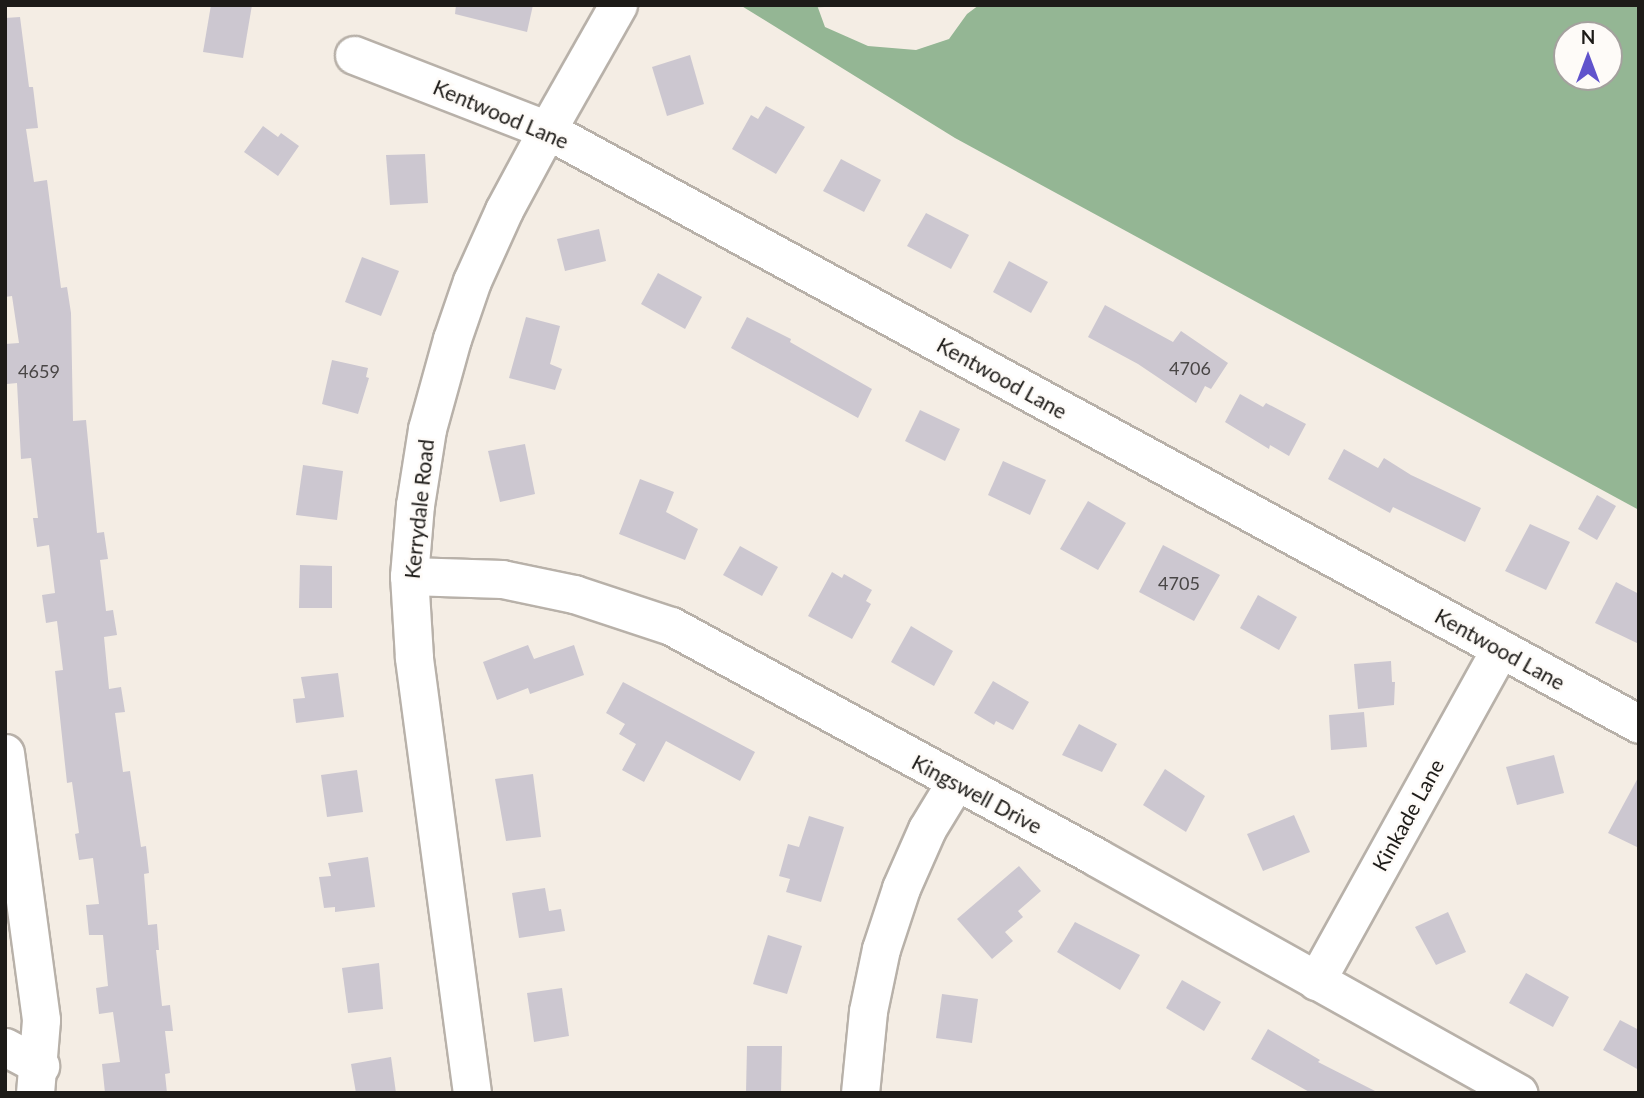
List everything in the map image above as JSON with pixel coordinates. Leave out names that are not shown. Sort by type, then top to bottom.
[{"type":"street","name":"Kerrydale Road","points":[[472,1093],[414,657],[409,576],[415,505],[428,429],[452,339],[488,245],[547,130],[618,5]]},
{"type":"street","name":"Kentwood Lane","points":[[354,55],[547,130],[1639,724]]},
{"type":"street","name":"Kingswell Drive","points":[[409,576],[502,579],[574,594],[671,626],[954,783],[1096,857],[1518,1093]]},
{"type":"street","name":"Kinkade Lane","points":[[1316,981],[1500,649]]},
{"type":"street","points":[[5,753],[41,1020],[37,1079]]},
{"type":"street","points":[[860,1093],[868,1011],[881,949],[901,888],[954,783]]},
{"type":"street","points":[[5,1048],[37,1079]]},
{"type":"green space","points":[[740,5],[817,5],[825,27],[868,46],[916,50],[949,39],[967,14],[979,5],[1639,5],[1639,510],[955,138]]},
{"type":"building","points":[[211,5],[252,5],[243,58],[203,52]]},
{"type":"building","points":[[456,5],[533,5],[527,32],[455,14]]},
{"type":"building","points":[[20,17],[29,87],[33,87],[38,128],[26,129],[34,182],[47,180],[61,288],[67,287],[71,313],[73,421],[86,420],[97,533],[104,532],[108,559],[100,560],[106,611],[113,610],[117,635],[104,637],[109,689],[121,687],[125,712],[115,713],[123,772],[130,771],[141,847],[146,846],[149,873],[144,874],[148,925],[157,924],[159,950],[156,950],[162,1006],[170,1005],[173,1031],[165,1031],[170,1073],[165,1074],[167,1093],[105,1093],[102,1064],[120,1062],[113,1012],[99,1014],[96,988],[108,986],[103,935],[89,935],[86,905],[99,904],[93,858],[79,860],[75,834],[79,833],[72,782],[67,783],[55,671],[63,670],[57,621],[46,623],[42,595],[55,593],[49,545],[37,547],[33,518],[38,518],[31,458],[21,459],[17,383],[7,384],[5,344],[19,343],[12,296],[5,297],[5,18]]},
{"type":"building","points":[[690,55],[704,104],[667,116],[652,67]]},
{"type":"building","points":[[766,106],[805,127],[776,174],[732,149],[751,115],[758,119]]},
{"type":"building","points":[[263,126],[278,137],[281,133],[299,146],[278,176],[244,152]]},
{"type":"building","points":[[425,154],[428,203],[390,205],[386,155]]},
{"type":"building","points":[[841,159],[881,180],[864,212],[823,191]]},
{"type":"building","points":[[926,213],[969,235],[951,269],[907,246]]},
{"type":"building","points":[[599,229],[606,261],[565,271],[557,239]]},
{"type":"building","points":[[362,257],[399,271],[381,316],[345,302]]},
{"type":"building","points":[[1009,261],[1048,282],[1031,313],[993,292]]},
{"type":"building","points":[[658,273],[702,297],[685,329],[641,304]]},
{"type":"building","points":[[1105,305],[1173,342],[1181,331],[1228,363],[1211,389],[1205,386],[1196,403],[1138,364],[1088,337]]},
{"type":"building","points":[[526,317],[560,326],[550,364],[562,369],[555,390],[509,378]]},
{"type":"building","points":[[747,317],[791,339],[790,342],[872,389],[858,418],[731,348]]},
{"type":"building","points":[[332,360],[368,368],[366,377],[369,378],[358,414],[322,404]]},
{"type":"building","points":[[1240,394],[1263,407],[1266,403],[1306,424],[1289,456],[1270,445],[1269,449],[1225,422]]},
{"type":"building","points":[[920,410],[960,429],[945,461],[905,441]]},
{"type":"building","points":[[525,444],[535,494],[500,502],[488,451]]},
{"type":"building","points":[[1344,449],[1378,468],[1384,458],[1411,475],[1481,508],[1465,542],[1393,507],[1390,513],[1328,479]]},
{"type":"building","points":[[1003,461],[1046,480],[1030,515],[988,495]]},
{"type":"building","points":[[303,465],[343,471],[337,520],[296,515]]},
{"type":"building","points":[[640,479],[674,492],[666,512],[698,529],[685,560],[619,534]]},
{"type":"building","points":[[1597,495],[1616,506],[1597,540],[1578,529]]},
{"type":"building","points":[[1088,501],[1126,523],[1098,570],[1060,549]]},
{"type":"building","points":[[1530,524],[1570,542],[1546,590],[1505,571]]},
{"type":"building","points":[[1163,545],[1220,575],[1194,621],[1139,592]]},
{"type":"building","points":[[740,546],[778,567],[762,596],[723,575]]},
{"type":"building","points":[[300,565],[332,566],[332,608],[299,608]]},
{"type":"building","points":[[832,572],[842,578],[844,574],[872,590],[866,601],[871,604],[852,639],[808,616]]},
{"type":"building","points":[[1616,582],[1639,594],[1639,644],[1595,623]]},
{"type":"building","points":[[1258,595],[1297,617],[1279,650],[1240,628]]},
{"type":"building","points":[[911,626],[953,651],[934,686],[891,662]]},
{"type":"building","points":[[528,645],[534,659],[574,645],[584,675],[530,694],[528,688],[497,700],[483,662]]},
{"type":"building","points":[[1391,661],[1392,682],[1395,682],[1394,705],[1358,709],[1354,664]]},
{"type":"building","points":[[338,673],[344,717],[296,723],[293,699],[305,698],[301,677]]},
{"type":"building","points":[[993,681],[1029,702],[1013,730],[996,721],[994,725],[974,713]]},
{"type":"building","points":[[623,682],[755,752],[740,781],[666,741],[644,782],[622,770],[636,744],[619,734],[625,724],[606,713]]},
{"type":"building","points":[[1364,712],[1367,747],[1331,750],[1329,715]]},
{"type":"building","points":[[1079,724],[1117,744],[1102,772],[1062,755]]},
{"type":"building","points":[[1554,755],[1564,793],[1517,805],[1506,767]]},
{"type":"building","points":[[1165,769],[1205,796],[1186,832],[1143,805]]},
{"type":"building","points":[[357,770],[363,812],[327,817],[321,775]]},
{"type":"building","points":[[533,774],[541,837],[506,841],[495,779]]},
{"type":"building","points":[[1639,776],[1639,848],[1608,833]]},
{"type":"building","points":[[1294,815],[1310,852],[1263,871],[1247,834]]},
{"type":"building","points":[[809,816],[844,827],[821,902],[786,892],[790,879],[779,876],[788,844],[799,847]]},
{"type":"building","points":[[368,857],[375,907],[335,912],[335,907],[324,908],[319,877],[331,876],[328,863]]},
{"type":"building","points":[[1019,866],[1041,891],[1018,911],[1023,917],[1005,932],[1013,941],[992,959],[957,919]]},
{"type":"building","points":[[545,888],[549,911],[561,909],[565,931],[519,938],[512,893]]},
{"type":"building","points":[[1448,912],[1466,952],[1436,965],[1415,927]]},
{"type":"building","points":[[1075,922],[1140,955],[1120,990],[1057,952]]},
{"type":"building","points":[[768,935],[802,946],[787,994],[753,984]]},
{"type":"building","points":[[379,963],[383,1009],[348,1013],[342,968]]},
{"type":"building","points":[[1526,973],[1569,997],[1553,1027],[1509,1003]]},
{"type":"building","points":[[1182,980],[1221,1002],[1204,1031],[1166,1008]]},
{"type":"building","points":[[562,988],[569,1036],[534,1042],[527,993]]},
{"type":"building","points":[[942,994],[978,999],[972,1043],[936,1038]]},
{"type":"building","points":[[1620,1020],[1639,1030],[1639,1070],[1603,1050]]},
{"type":"building","points":[[1268,1029],[1320,1060],[1318,1062],[1379,1093],[1311,1093],[1251,1059]]},
{"type":"building","points":[[747,1046],[782,1046],[781,1093],[746,1093]]},
{"type":"building","points":[[391,1057],[396,1093],[356,1093],[351,1064]]}]
